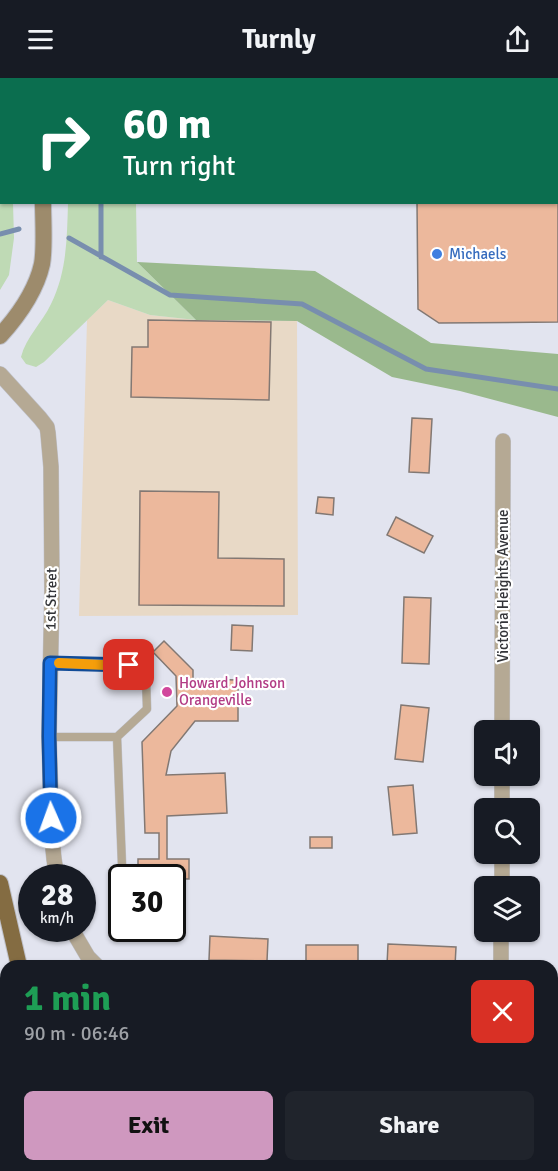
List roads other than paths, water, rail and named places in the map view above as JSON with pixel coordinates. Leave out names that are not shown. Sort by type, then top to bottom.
[{"type":"highway","points":[[0,883],[18,960]]},
{"type":"main road","points":[[0,336],[14,321],[37,281],[42,261],[43,204]]},
{"type":"street","name":"1st Street","points":[[0,374],[40,418],[47,427],[48,433],[51,467],[52,590],[49,736],[55,864]]},
{"type":"street","name":"Victoria Heights Avenue","points":[[502,720],[503,441]]},
{"type":"street","points":[[80,942],[91,960]]},
{"type":"street","points":[[501,942],[501,960]]},
{"type":"lane","points":[[49,736],[117,737],[147,709],[146,678],[129,665],[50,663]]},
{"type":"lane","points":[[117,737],[122,864]]},
{"type":"waterway","points":[[101,204],[101,257]]},
{"type":"waterway","points":[[0,234],[19,229]]},
{"type":"waterway","points":[[69,238],[170,295],[302,304],[426,369],[558,389]]},
{"type":"place","name":"Michaels","points":[[437,254]]},
{"type":"place","name":"Howard Johnson Orangeville","points":[[167,692]]}]
